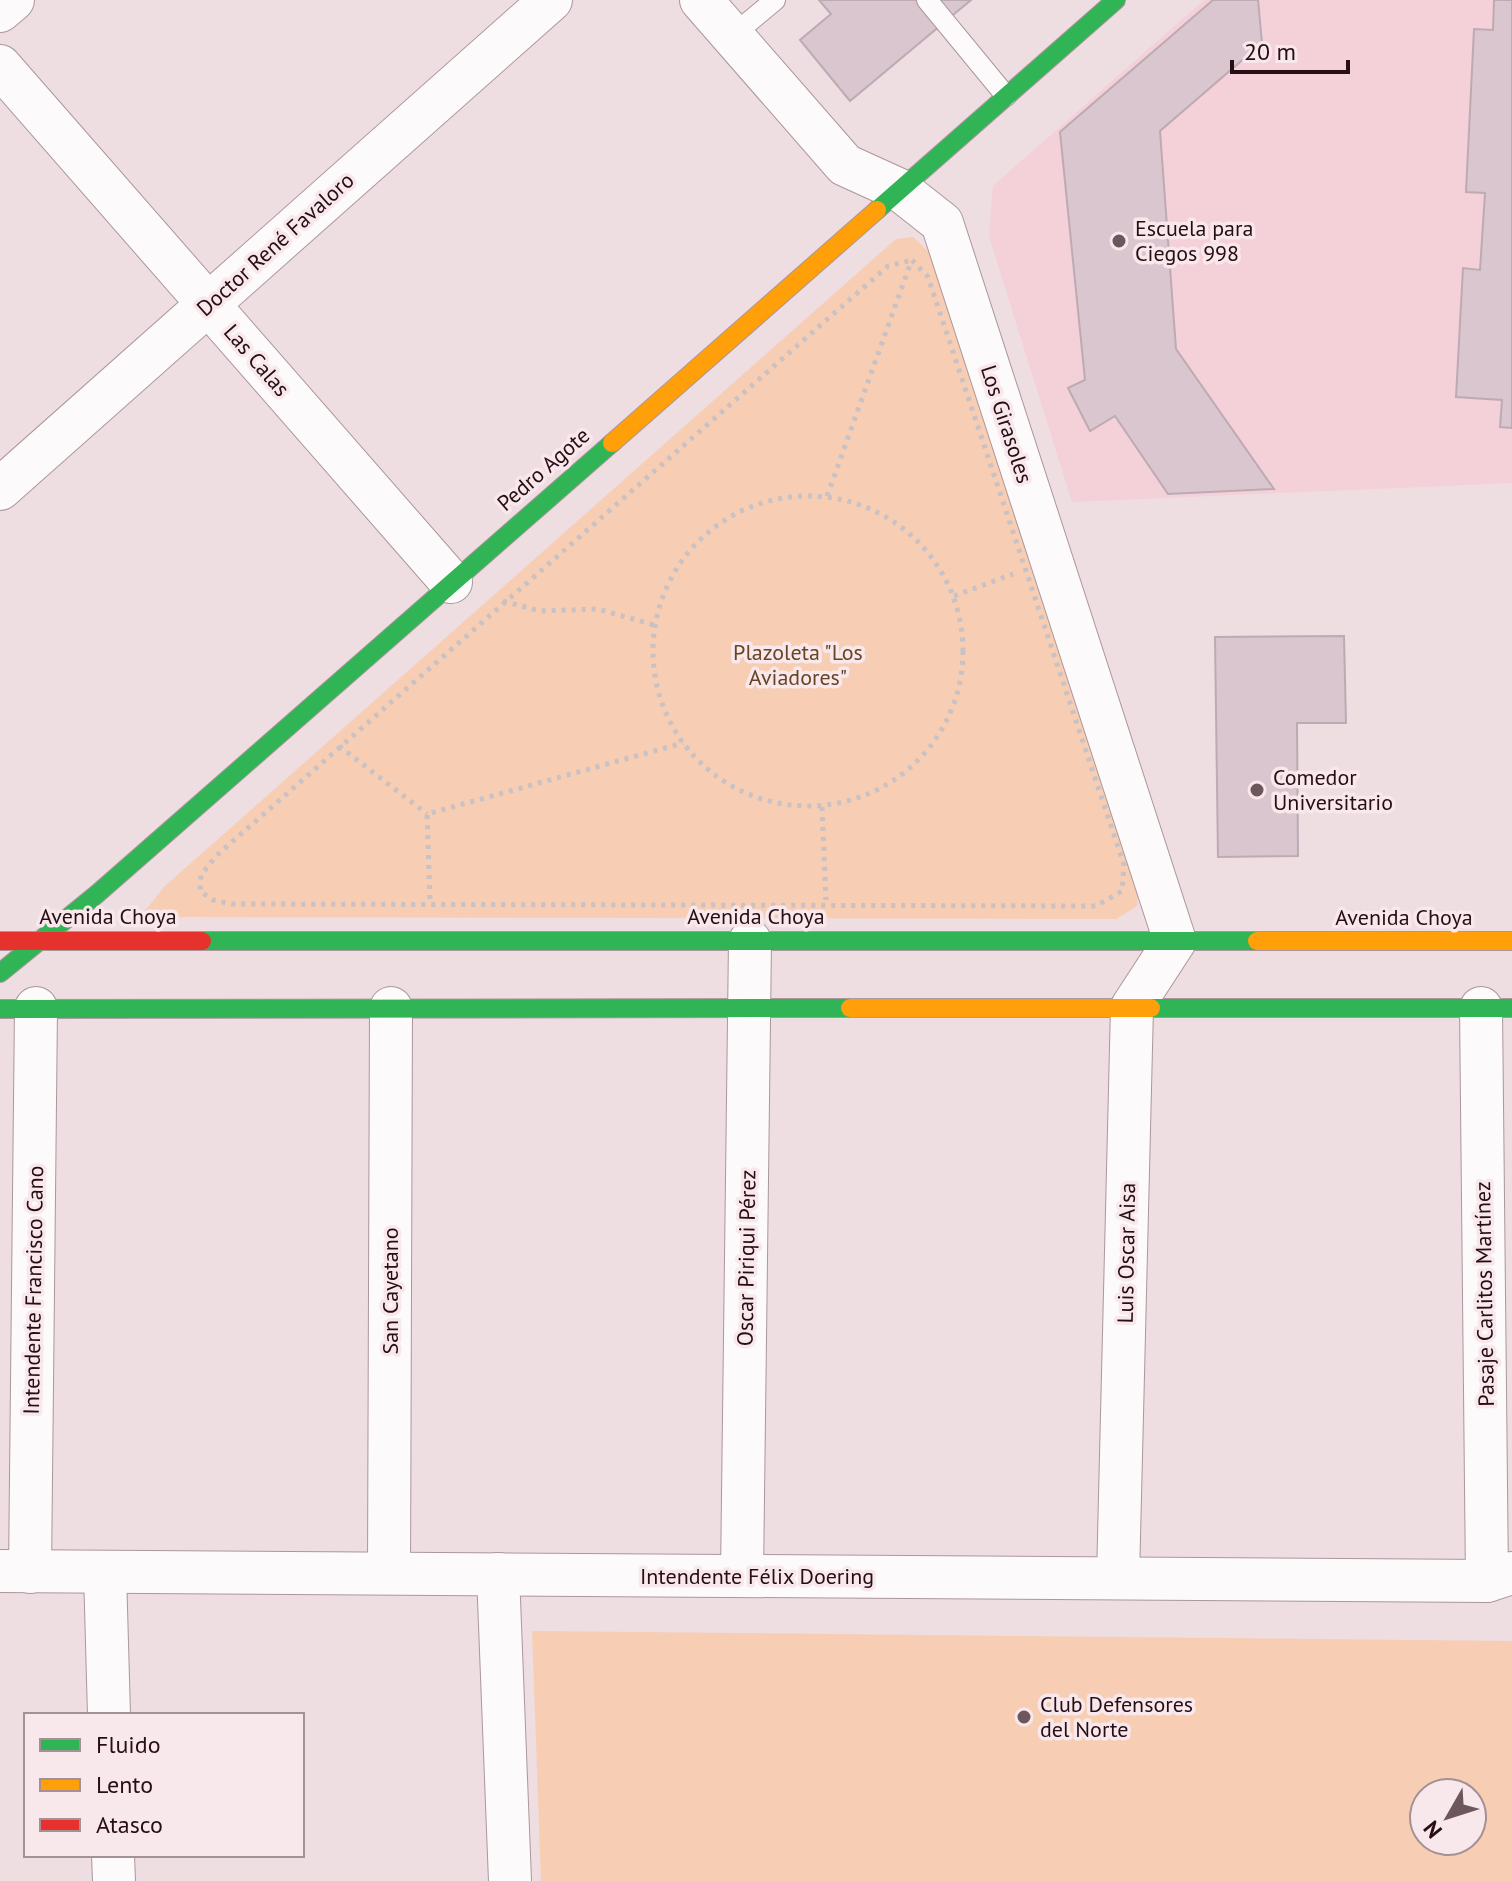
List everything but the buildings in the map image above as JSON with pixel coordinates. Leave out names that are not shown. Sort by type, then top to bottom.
[{"type":"main road","name":"Pedro Agote","points":[[0,973],[97,894],[1116,0]]},
{"type":"main road","name":"Avenida Choya","points":[[0,941],[1512,941]]},
{"type":"main road","points":[[18,1009],[1496,1008]]},
{"type":"street","points":[[0,11],[13,0]]},
{"type":"street","name":"Doctor René Favaloro","points":[[0,489],[551,0]]},
{"type":"street","name":"Los Girasoles","points":[[701,0],[845,165],[900,190],[942,223],[1175,941]]},
{"type":"street","name":"Las Calas","points":[[0,66],[451,582]]},
{"type":"street","name":"Oscar Piriqui Pérez","points":[[742,1576],[750,941]]},
{"type":"street","points":[[1132,1007],[1175,941]]},
{"type":"street","name":"Luis Oscar Aisa","points":[[1118,1578],[1132,1007]]},
{"type":"street","name":"San Cayetano","points":[[389,1573],[391,1008]]},
{"type":"street","name":"Pasaje Carlitos Martínez","points":[[1496,1008],[1500,1577]]},
{"type":"street","name":"Intendente Francisco Cano","points":[[15,1572],[18,1009]]},
{"type":"street","name":"Intendente Félix Doering","points":[[15,1572],[1500,1577]]},
{"type":"street","points":[[105,1572],[109,1713]]},
{"type":"street","points":[[498,1574],[510,1881]]},
{"type":"street","points":[[113,1857],[114,1881]]},
{"type":"lane","points":[[732,36],[775,0]]},
{"type":"lane","points":[[927,0],[1006,96]]},
{"type":"path","points":[[827,496],[912,260],[900,190]]},
{"type":"path","points":[[912,260],[928,277],[1026,569],[1124,865],[1122,891],[1096,906],[232,904],[213,900],[200,891],[201,875],[216,856],[339,746],[888,266],[912,260]]},
{"type":"path","points":[[827,496],[868,507],[904,528],[934,559],[954,596],[964,643],[959,691],[940,735],[909,771],[868,795],[822,807],[782,805],[744,793],[711,772],[683,743],[664,710],[654,672],[654,625],[669,580],[696,541],[735,513],[779,497],[827,496]]},
{"type":"path","points":[[954,596],[1026,569]]},
{"type":"path","points":[[451,582],[540,611],[598,609],[654,625]]},
{"type":"path","points":[[427,814],[683,743]]},
{"type":"path","points":[[339,746],[427,814]]},
{"type":"path","points":[[822,807],[828,940]]},
{"type":"path","points":[[427,814],[430,904]]},
{"type":"shaded area","points":[[1204,0],[1512,0],[1512,483],[1072,502],[989,236],[993,186]]},
{"type":"green space","name":"Plazoleta \"Los Aviadores\"","points":[[913,237],[933,256],[1139,887],[1137,906],[1116,919],[171,917],[144,912],[165,886],[896,239]]},
{"type":"green space","name":"Club Defensores del Norte","points":[[532,1631],[1512,1641],[1512,1881],[541,1881]]},
{"type":"traffic: fast","points":[[877,210],[1116,0]]},
{"type":"traffic: fast","points":[[0,973],[97,894],[612,443]]},
{"type":"traffic: fast","points":[[202,941],[1257,941]]},
{"type":"traffic: fast","points":[[0,1009],[850,1008]]},
{"type":"traffic: fast","points":[[1151,1008],[1512,1008]]},
{"type":"traffic: slow","points":[[612,443],[877,210]]},
{"type":"traffic: slow","points":[[1257,941],[1512,941]]},
{"type":"traffic: slow","points":[[850,1008],[1151,1008]]},
{"type":"traffic: jam","points":[[0,941],[202,941]]},
{"type":"place","name":"Escuela para Ciegos 998","points":[[1119,241]]},
{"type":"place","name":"Comedor Universitario","points":[[1257,790]]},
{"type":"place","name":"Club Defensores del Norte","points":[[1024,1717]]}]
